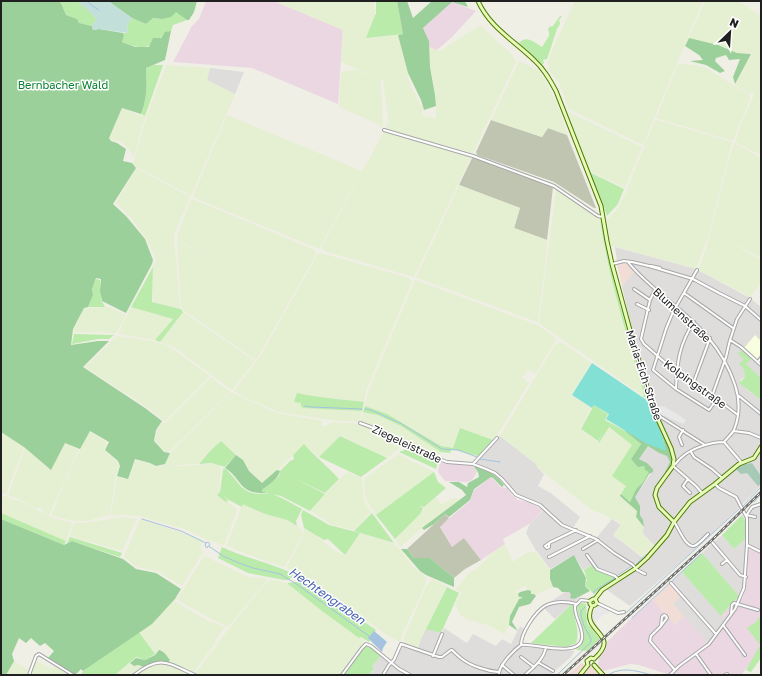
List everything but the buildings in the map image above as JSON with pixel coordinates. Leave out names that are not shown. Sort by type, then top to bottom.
[{"type":"main road","name":"Maria-Eich-Straße","points":[[478,1],[495,26],[530,56],[543,70],[556,91],[601,206],[607,241],[634,345],[655,413],[672,448],[674,459],[673,466]]},
{"type":"main road","points":[[592,606],[590,601],[595,599],[602,590],[636,568],[648,558],[661,543],[672,528],[674,522],[690,502],[715,484],[741,462],[750,461],[754,458],[761,447]]},
{"type":"main road","points":[[673,466],[657,488],[655,495],[659,507],[674,522]]},
{"type":"main road","points":[[595,599],[597,603],[592,606],[589,614],[590,621],[601,634],[604,643],[603,650],[594,659],[594,665],[603,674]]},
{"type":"main road","points":[[580,675],[588,665],[588,659],[594,659]]},
{"type":"main road","points":[[588,665],[594,665]]},
{"type":"street","points":[[384,130],[473,156],[554,186],[598,216],[604,218]]},
{"type":"street","points":[[612,262],[624,261],[649,266],[693,279],[745,306],[761,320]]},
{"type":"street","name":"Blumenstraße","points":[[628,262],[635,272],[694,322],[710,338],[731,374],[738,395],[738,415],[734,431],[724,442]]},
{"type":"street","points":[[697,270],[666,328],[653,370],[676,389],[709,410],[716,399]]},
{"type":"street","points":[[634,289],[650,300]]},
{"type":"street","name":"Kolpingstraße","points":[[655,290],[650,300],[649,310],[641,340],[677,373],[738,415]]},
{"type":"street","points":[[684,293],[733,328]]},
{"type":"street","points":[[712,396],[733,328],[737,318],[750,299]]},
{"type":"street","points":[[637,304],[649,310]]},
{"type":"street","points":[[676,389],[678,359],[682,343],[694,322]]},
{"type":"street","points":[[693,384],[710,338]]},
{"type":"street","points":[[730,340],[741,347],[761,365]]},
{"type":"street","points":[[758,362],[761,358]]},
{"type":"street","points":[[738,395],[761,414]]},
{"type":"street","points":[[655,413],[706,445]]},
{"type":"street","name":"Ziegeleistraße","points":[[360,423],[372,427],[438,459],[447,462],[473,464],[495,473],[516,495],[539,505],[560,525],[576,530],[598,540],[637,570],[645,574]]},
{"type":"street","points":[[682,445],[679,438],[683,430]]},
{"type":"street","points":[[734,431],[761,438]]},
{"type":"street","points":[[473,464],[497,438]]},
{"type":"street","points":[[703,493],[673,466],[680,458],[706,445],[724,442],[741,462]]},
{"type":"street","points":[[691,452],[694,457],[722,478]]},
{"type":"street","points":[[688,479],[683,486],[690,493]]},
{"type":"street","points":[[670,675],[707,646],[731,615],[738,604],[744,589],[747,544],[746,516],[736,497],[719,488],[715,484]]},
{"type":"street","points":[[746,516],[752,507],[761,504]]},
{"type":"street","points":[[746,516],[754,517]]},
{"type":"street","points":[[674,522],[685,541],[693,546],[708,534]]},
{"type":"street","points":[[549,543],[576,530]]},
{"type":"street","points":[[549,557],[590,536]]},
{"type":"street","points":[[583,549],[598,540]]},
{"type":"street","points":[[712,542],[740,574],[746,577]]},
{"type":"street","points":[[747,544],[761,552]]},
{"type":"street","points":[[587,555],[598,570],[616,576],[618,579]]},
{"type":"street","points":[[722,564],[728,560]]},
{"type":"street","points":[[671,583],[716,634]]},
{"type":"street","points":[[521,645],[546,646],[566,649],[575,648],[579,645],[582,638],[575,612],[576,604],[581,600],[590,601]]},
{"type":"street","points":[[499,675],[498,672],[502,665],[521,645],[523,636],[530,622],[544,607],[564,602],[576,604]]},
{"type":"street","points":[[597,603],[618,613],[624,612]]},
{"type":"street","points":[[731,615],[732,604],[734,603],[758,610]]},
{"type":"street","points":[[661,626],[662,617],[666,615],[667,619],[661,626],[651,636],[650,641],[675,670]]},
{"type":"street","points":[[723,625],[745,655]]},
{"type":"street","points":[[434,656],[442,634]]},
{"type":"street","points":[[342,675],[366,644],[371,646],[410,675]]},
{"type":"street","points":[[383,675],[391,662],[394,660],[401,644],[434,656],[442,657],[452,650],[468,662],[490,671],[498,672]]},
{"type":"street","points":[[526,675],[539,662],[546,652],[546,646]]},
{"type":"street","points":[[29,675],[36,656],[39,654],[73,675]]},
{"type":"street","points":[[696,654],[711,675]]},
{"type":"street","points":[[521,657],[534,667]]},
{"type":"street","points":[[134,675],[151,664],[159,662],[169,664],[195,675]]},
{"type":"street","points":[[539,662],[553,671]]},
{"type":"street","points":[[502,665],[514,675]]},
{"type":"shaded area","points":[[78,1],[108,1],[132,18],[127,25],[128,33],[99,29],[93,30],[92,26],[97,19]]},
{"type":"shaded area","points":[[206,1],[274,1],[343,30],[338,104],[252,68],[173,62],[192,26],[199,19]]},
{"type":"shaded area","points":[[274,1],[374,1],[375,15],[367,38],[398,35],[411,87],[423,109],[422,116],[436,118],[436,96],[430,66],[430,48],[440,51],[480,25],[511,53],[516,62],[473,153],[389,130],[386,127],[388,118],[383,80],[341,62],[343,30]]},
{"type":"shaded area","points":[[575,1],[703,1],[643,145],[569,109],[559,83],[549,70],[548,62],[552,50]]},
{"type":"shaded area","points":[[705,1],[738,1],[761,16],[761,155],[735,142],[743,119],[754,95],[752,92],[749,94],[735,85],[752,53],[738,53],[718,45],[689,38]]},
{"type":"shaded area","points":[[452,2],[476,11],[452,37],[437,50],[429,47],[429,41],[423,28]]},
{"type":"shaded area","points":[[519,61],[538,70],[546,82],[557,103],[568,135],[548,128],[542,137],[491,120]]},
{"type":"shaded area","points":[[678,64],[695,65],[708,69],[749,95],[750,99],[733,141],[656,118]]},
{"type":"shaded area","points":[[166,65],[210,68],[207,80],[235,94],[191,196],[133,165],[148,112]]},
{"type":"shaded area","points":[[210,68],[244,72],[235,94],[207,80]]},
{"type":"shaded area","points":[[354,70],[381,79],[382,128],[378,124],[339,107],[341,72]]},
{"type":"shaded area","points":[[122,108],[145,117],[134,158],[127,147],[121,142],[109,139]]},
{"type":"shaded area","points":[[567,111],[642,147],[625,188],[589,171]]},
{"type":"shaded area","points":[[227,115],[362,171],[319,249],[193,197]]},
{"type":"shaded area","points":[[491,120],[542,137],[548,128],[567,135],[596,208],[554,182],[477,155],[476,152]]},
{"type":"shaded area","points":[[657,120],[732,142],[708,237],[696,269],[610,245],[607,220],[618,208],[622,199],[628,201],[623,199],[643,149],[649,150],[643,148],[655,121]]},
{"type":"shaded area","points":[[386,131],[471,157],[414,277],[324,251],[321,248],[383,133]]},
{"type":"shaded area","points":[[735,143],[761,158],[761,258],[725,239],[761,260],[761,282],[750,297],[698,270],[706,249],[730,155]]},
{"type":"shaded area","points":[[473,156],[553,187],[547,240],[514,228],[520,208],[459,185]]},
{"type":"shaded area","points":[[136,168],[190,197],[174,235],[180,308],[153,302],[153,267],[156,261],[154,255],[147,240],[132,219],[116,203]]},
{"type":"shaded area","points":[[459,185],[520,208],[514,228],[547,240],[538,321],[537,322],[417,278],[416,277]]},
{"type":"shaded area","points":[[556,189],[600,218],[606,255],[644,395],[643,396],[539,323]]},
{"type":"shaded area","points":[[193,199],[315,250],[316,254],[312,262],[256,360],[183,310],[181,307],[177,242],[215,258],[177,241],[178,233],[191,200]]},
{"type":"shaded area","points":[[615,247],[696,269],[750,298],[761,307],[761,378],[745,364],[752,359],[744,360],[745,377],[740,380],[746,389],[761,400],[761,486],[708,538],[630,606],[607,590],[609,587],[638,569],[658,549],[642,533],[644,527],[635,497],[636,493],[651,474],[647,463],[639,459],[648,446],[667,456],[673,463],[674,459],[655,413],[635,343],[622,286],[634,272],[625,260],[617,261]]},
{"type":"shaded area","points":[[321,253],[409,278],[412,282],[367,388],[364,402],[342,399],[315,398],[297,393],[303,408],[362,411],[360,420],[357,422],[329,420],[279,412],[244,397],[234,391],[261,355],[318,254]]},
{"type":"shaded area","points":[[623,262],[627,263],[634,272],[622,286],[617,264]]},
{"type":"shaded area","points":[[415,280],[537,325],[555,337],[555,341],[536,373],[528,370],[525,375],[522,376],[529,383],[493,440],[460,428],[453,448],[441,446],[387,414],[365,406],[369,389]]},
{"type":"shaded area","points":[[109,307],[126,315],[116,333],[74,332],[84,308]]},
{"type":"shaded area","points":[[131,307],[172,319],[155,340],[119,334]]},
{"type":"shaded area","points":[[183,312],[255,361],[232,390],[174,347],[160,342]]},
{"type":"shaded area","points":[[755,335],[761,341],[761,354],[757,359],[744,348]]},
{"type":"shaded area","points":[[117,336],[152,341],[166,345],[210,376],[164,421],[147,407],[85,367]]},
{"type":"shaded area","points":[[563,343],[591,363],[571,395],[591,408],[580,429],[599,443],[608,427],[632,445],[626,486],[620,496],[637,511],[636,517],[644,527],[642,533],[653,545],[643,557],[614,535],[621,524],[614,519],[594,511],[584,504],[500,436],[555,345]]},
{"type":"shaded area","points":[[592,363],[648,401],[663,438],[666,451],[647,444],[606,419],[609,414],[594,405],[592,408],[572,395]]},
{"type":"shaded area","points":[[211,377],[230,392],[170,451],[163,451],[155,441],[157,430],[162,422],[165,423]]},
{"type":"shaded area","points":[[231,392],[277,413],[322,421],[322,426],[326,426],[332,422],[360,424],[402,443],[399,449],[387,458],[340,435],[319,457],[304,444],[278,470],[262,483],[249,470],[243,460],[221,441],[209,451],[199,463],[166,465],[166,460],[171,452]]},
{"type":"shaded area","points":[[661,406],[686,420],[685,422],[683,424],[663,416],[657,408]]},
{"type":"shaded area","points":[[363,412],[378,415],[401,426],[441,452],[439,459],[363,423],[361,421]]},
{"type":"shaded area","points":[[1,432],[24,447],[6,494],[1,493]]},
{"type":"shaded area","points":[[89,432],[107,442],[104,450],[117,462],[119,466],[116,475],[110,515],[86,521],[74,521],[53,516],[52,514],[63,486]]},
{"type":"shaded area","points":[[500,436],[537,465],[537,467],[544,474],[538,486],[552,494],[580,517],[573,528],[597,537],[612,519],[621,525],[613,535],[643,558],[617,575],[597,569],[593,564],[583,570],[574,555],[550,569],[535,549],[526,533],[529,525],[545,509],[538,503],[518,496],[503,478],[496,473],[475,464]]},
{"type":"shaded area","points":[[65,443],[79,449],[49,515],[42,511],[41,507],[36,508],[8,495],[25,448],[51,470]]},
{"type":"shaded area","points":[[398,454],[434,472],[376,515],[366,500],[364,479]]},
{"type":"shaded area","points":[[135,460],[150,463],[156,467],[164,465],[184,466],[214,464],[221,467],[219,492],[217,495],[236,508],[237,511],[224,545],[205,539],[185,529],[139,516],[111,516],[117,477],[128,479]]},
{"type":"shaded area","points":[[440,462],[473,466],[477,472],[472,480],[467,482],[445,481],[438,472]]},
{"type":"shaded area","points":[[743,463],[752,463],[761,476],[761,484],[758,486],[747,473],[741,474],[735,468]]},
{"type":"shaded area","points":[[347,472],[362,478],[364,501],[371,512],[354,530],[332,525],[311,511],[325,494]]},
{"type":"shaded area","points":[[491,477],[501,487],[507,488],[518,500],[529,502],[543,510],[531,523],[503,539],[505,544],[481,560],[464,538],[452,547],[440,526],[470,501],[474,490]]},
{"type":"shaded area","points":[[4,496],[24,503],[55,519],[71,522],[72,524],[66,541],[1,513],[1,497]]},
{"type":"shaded area","points":[[436,497],[441,505],[452,498],[460,499],[400,547],[395,539]]},
{"type":"shaded area","points":[[761,503],[761,551],[748,544],[748,518],[746,513],[753,506]]},
{"type":"shaded area","points":[[243,504],[264,514],[286,520],[300,528],[303,534],[302,537],[285,566],[283,567],[227,546]]},
{"type":"shaded area","points":[[445,514],[449,518],[440,527],[452,547],[464,538],[481,560],[465,569],[454,578],[430,558],[414,558],[407,549]]},
{"type":"shaded area","points":[[122,517],[137,519],[122,551],[70,536],[74,523],[86,523]]},
{"type":"shaded area","points":[[140,519],[203,541],[200,548],[203,552],[182,586],[157,571],[137,567],[124,557]]},
{"type":"shaded area","points":[[304,529],[313,533],[334,550],[345,556],[360,533],[391,543],[398,547],[413,567],[424,575],[426,580],[425,586],[404,630],[400,642],[387,635],[306,577],[287,568],[303,537]]},
{"type":"shaded area","points":[[722,535],[734,549],[746,538],[744,584],[740,597],[702,553]]},
{"type":"shaded area","points":[[505,544],[513,562],[528,552],[532,553],[535,551],[549,569],[553,587],[535,595],[531,594],[531,591],[525,586],[514,592],[519,593],[518,595],[522,598],[519,599],[510,616],[509,625],[505,634],[491,626],[469,620],[461,616],[455,605],[461,593],[465,596],[461,592],[455,590],[470,572],[475,570],[488,558],[489,555]]},
{"type":"shaded area","points":[[752,549],[761,554],[761,614],[756,622],[760,645],[752,661],[742,674],[670,675],[639,665],[630,664],[603,671],[598,665],[599,658],[605,650],[607,642],[652,600],[675,625],[684,616],[708,643],[725,620],[721,616],[732,603],[739,598],[743,598],[747,579],[748,550]]},
{"type":"shaded area","points":[[204,556],[248,577],[268,579],[228,627],[176,599]]},
{"type":"shaded area","points":[[682,572],[725,619],[708,643],[673,604],[670,583]]},
{"type":"shaded area","points":[[433,579],[447,586],[420,641],[418,649],[405,645],[404,637],[427,585]]},
{"type":"shaded area","points":[[272,580],[288,583],[322,611],[365,642],[365,644],[356,652],[340,675],[195,674],[264,585],[268,581]]},
{"type":"shaded area","points":[[670,583],[681,596],[673,604],[684,616],[675,625],[652,600]]},
{"type":"shaded area","points":[[575,585],[585,593],[555,619],[543,607]]},
{"type":"shaded area","points":[[174,601],[208,621],[227,628],[224,628],[215,640],[216,642],[194,672],[168,663],[170,660],[162,650],[159,650],[155,654],[140,632],[152,624]]},
{"type":"shaded area","points":[[597,606],[610,611],[597,620],[594,625],[591,616]]},
{"type":"shaded area","points":[[520,626],[525,630],[520,643],[521,647],[574,652],[571,657],[550,675],[368,675],[374,670],[372,667],[381,655],[392,665],[401,646],[417,651],[425,629],[437,631],[442,634],[444,628],[467,643],[473,634],[496,646],[502,639],[511,644]]},
{"type":"shaded area","points":[[374,631],[387,642],[382,652],[368,638]]},
{"type":"shaded area","points":[[14,661],[28,670],[26,675],[6,675]]},
{"type":"shaded area","points":[[35,661],[53,669],[55,664],[71,675],[30,675]]},
{"type":"shaded area","points":[[130,663],[134,666],[138,665],[144,667],[133,675],[116,675]]},
{"type":"shaded area","points":[[166,663],[191,675],[137,675],[151,665]]},
{"type":"shaded area","points":[[581,663],[592,667],[600,675],[568,675]]},
{"type":"green space","name":"Bernbacher Wald","points":[[1,1],[58,1],[61,3],[66,15],[77,19],[79,23],[92,26],[93,30],[99,29],[123,33],[124,36],[122,42],[135,47],[149,47],[153,38],[161,38],[165,32],[171,31],[165,60],[146,68],[146,92],[141,114],[122,108],[109,138],[111,141],[126,149],[123,161],[132,163],[136,168],[113,204],[126,216],[145,239],[153,260],[152,264],[126,313],[102,301],[100,291],[101,279],[96,278],[92,289],[93,295],[88,307],[84,308],[73,329],[71,345],[109,341],[83,367],[162,421],[156,430],[154,441],[164,452],[170,453],[165,464],[156,466],[135,459],[128,479],[117,476],[120,466],[118,461],[105,450],[109,442],[90,431],[80,449],[65,443],[51,470],[24,447],[1,432]]},
{"type":"green space","points":[[58,1],[78,1],[97,19],[92,26],[79,23],[77,19],[66,15],[61,3]]},
{"type":"green space","points":[[108,1],[197,1],[194,12],[189,20],[176,12],[171,17],[162,19],[153,18],[146,24],[132,18]]},
{"type":"green space","points":[[376,1],[397,1],[403,34],[366,38],[376,14]]},
{"type":"green space","points":[[397,1],[407,1],[413,18],[432,1],[465,1],[468,7],[452,2],[423,28],[429,41],[430,67],[436,106],[424,110],[421,100],[408,73],[398,35],[403,34]]},
{"type":"green space","points":[[176,11],[187,20],[173,25],[171,31],[165,33],[151,45],[146,47],[138,47],[122,42],[124,36],[123,33],[128,33],[127,25],[132,18],[146,24],[153,18],[162,19]]},
{"type":"green space","points":[[560,16],[562,16],[559,20],[560,24],[547,59],[543,60],[544,63],[541,66],[519,43],[527,39],[542,47],[549,36],[549,27],[553,26]]},
{"type":"green space","points":[[689,38],[718,45],[737,53],[751,54],[735,84],[733,77],[740,59],[729,60],[726,55],[716,58],[715,61],[725,71],[720,73],[706,65],[690,61],[703,60],[699,55],[685,46]]},
{"type":"green space","points":[[153,65],[163,65],[145,116],[141,114],[146,92],[146,68]]},
{"type":"green space","points":[[589,172],[624,189],[618,204],[607,216],[600,196]]},
{"type":"green space","points":[[600,218],[621,308],[647,399],[643,396],[644,395],[613,285]]},
{"type":"green space","points":[[153,267],[152,302],[181,309],[183,312],[160,342],[155,340],[173,319],[131,307]]},
{"type":"green space","points":[[96,279],[100,280],[101,300],[105,307],[88,307],[93,295],[92,288]]},
{"type":"green space","points":[[74,334],[114,335],[109,339],[98,339],[72,344]]},
{"type":"green space","points":[[741,350],[752,359],[746,364],[761,378],[761,400],[739,383],[745,377],[744,370],[739,363],[744,360],[738,353]]},
{"type":"green space","points":[[297,393],[364,402],[362,411],[303,408],[301,403],[294,402]]},
{"type":"green space","points":[[594,405],[608,414],[605,420],[625,431],[641,444],[631,459],[644,466],[646,470],[650,472],[636,489],[630,502],[621,494],[626,486],[612,476],[632,445],[609,427],[599,443],[598,442],[603,432],[598,441],[581,429]]},
{"type":"green space","points":[[365,406],[387,414],[441,446],[453,448],[460,428],[493,440],[478,456],[452,449],[450,453],[441,452],[401,426],[378,415],[363,412]]},
{"type":"green space","points":[[653,414],[668,442],[672,463],[666,474],[665,472],[670,462],[667,456],[648,446],[639,459],[647,463],[653,469],[653,472],[649,474],[635,497],[640,506],[640,515],[643,520],[644,527],[636,517],[637,511],[620,496],[621,494],[630,502],[636,489],[643,482],[649,472],[645,470],[644,466],[638,467],[631,459],[641,444],[625,431],[626,430],[665,449],[660,431],[654,422],[647,416]]},
{"type":"green space","points":[[340,436],[387,458],[361,477],[319,457]]},
{"type":"green space","points":[[221,441],[236,455],[225,467],[211,463],[199,464],[210,451]]},
{"type":"green space","points":[[304,444],[339,479],[325,493],[292,477],[325,494],[310,511],[281,496],[262,492],[262,490],[279,476],[280,471],[294,459],[293,455]]},
{"type":"green space","points":[[410,448],[438,460],[436,469],[399,452]]},
{"type":"green space","points":[[236,455],[243,460],[249,471],[262,483],[277,470],[280,471],[275,479],[262,490],[262,492],[265,493],[256,493],[245,488],[235,476],[225,468]]},
{"type":"green space","points":[[475,466],[491,473],[504,485],[502,487],[491,477],[474,489],[470,500],[449,517],[445,514],[434,524],[424,530],[422,528],[466,495],[462,490],[449,482],[459,482],[467,487],[468,483],[479,477],[478,472],[474,467]]},
{"type":"green space","points":[[224,468],[245,490],[257,494],[275,495],[302,509],[296,521],[297,526],[287,520],[265,514],[243,504],[242,507],[227,499],[222,494],[228,501],[226,502],[217,495],[220,492]]},
{"type":"green space","points":[[434,472],[438,482],[446,488],[424,507],[419,506],[423,508],[420,514],[395,539],[376,515]]},
{"type":"green space","points":[[303,510],[329,525],[360,533],[345,555],[328,539],[324,540],[304,528],[301,515]]},
{"type":"green space","points":[[1,513],[66,541],[64,545],[1,519]]},
{"type":"green space","points":[[372,513],[394,543],[354,531]]},
{"type":"green space","points":[[742,515],[746,522],[746,538],[734,549],[722,535]]},
{"type":"green space","points":[[1,519],[64,545],[72,541],[123,559],[136,569],[156,573],[181,589],[175,599],[152,624],[83,671],[81,669],[75,675],[48,658],[54,651],[45,643],[40,646],[31,638],[26,643],[19,638],[12,654],[14,661],[6,675],[1,675]]},
{"type":"green space","points":[[70,537],[122,553],[120,557],[72,541],[67,543]]},
{"type":"green space","points":[[222,547],[294,574],[289,580],[284,580],[248,573],[218,558]]},
{"type":"green space","points":[[401,549],[407,549],[414,558],[430,558],[454,578],[454,587],[420,571]]},
{"type":"green space","points":[[702,553],[740,597],[732,603],[721,616],[682,572]]},
{"type":"green space","points":[[574,555],[586,578],[585,586],[590,591],[574,599],[570,598],[571,594],[569,592],[562,592],[558,588],[553,587],[550,579],[550,570]]},
{"type":"green space","points":[[592,565],[597,570],[616,578],[594,594],[585,585],[587,580],[584,570]]},
{"type":"green space","points":[[305,581],[376,630],[369,642],[361,637],[359,638],[288,584]]},
{"type":"green space","points":[[447,587],[459,593],[441,633],[426,629]]},
{"type":"green space","points":[[528,590],[531,591],[531,594],[536,596],[530,604],[519,607],[512,622],[518,631],[509,625],[510,616],[519,599],[522,598],[519,597],[518,594]]},
{"type":"green space","points":[[582,603],[586,604],[587,623],[600,639],[587,651],[576,650],[581,645],[584,636],[584,631],[577,608],[578,605]]},
{"type":"green space","points":[[572,604],[574,605],[574,614],[578,633],[576,643],[567,647],[531,643]]},
{"type":"green space","points":[[761,614],[761,658],[751,672],[746,670],[760,645],[747,628],[756,622]]},
{"type":"green space","points":[[139,632],[155,654],[145,660],[136,657],[115,675],[81,675],[83,671]]},
{"type":"green space","points":[[369,646],[381,655],[372,667],[374,669],[368,675],[343,675],[363,648]]},
{"type":"green space","points":[[159,650],[170,660],[168,663],[156,662],[144,667],[138,665],[134,666],[130,663],[136,658],[145,660],[155,655]]},
{"type":"waterway","points":[[88,1],[99,10]]},
{"type":"waterway","points":[[305,406],[362,409]]},
{"type":"waterway","points":[[365,409],[371,410],[402,424],[442,449],[458,450],[477,457]]},
{"type":"waterway","points":[[480,459],[500,462]]},
{"type":"waterway","points":[[743,506],[761,487]]},
{"type":"waterway","points":[[754,502],[761,494]]},
{"type":"waterway","points":[[622,614],[627,612],[739,509]]},
{"type":"waterway","points":[[142,519],[181,531],[206,543],[208,542],[210,544],[209,546]]},
{"type":"waterway","name":"Hechtengraben","points":[[206,543],[205,546],[207,548],[208,546],[223,556],[239,563],[253,568],[280,574],[298,585],[369,636]]},
{"type":"waterway","points":[[636,564],[647,554]]},
{"type":"waterway","points":[[632,618],[701,554]]},
{"type":"waterway","points":[[618,575],[632,566]]},
{"type":"waterway","points":[[594,593],[594,591],[615,578]]},
{"type":"waterway","points":[[557,675],[591,642],[581,616],[581,611],[585,607]]},
{"type":"waterway","points":[[608,675],[613,672],[624,670],[652,675]]},
{"type":"railway","points":[[563,675],[713,539],[761,492]]}]
